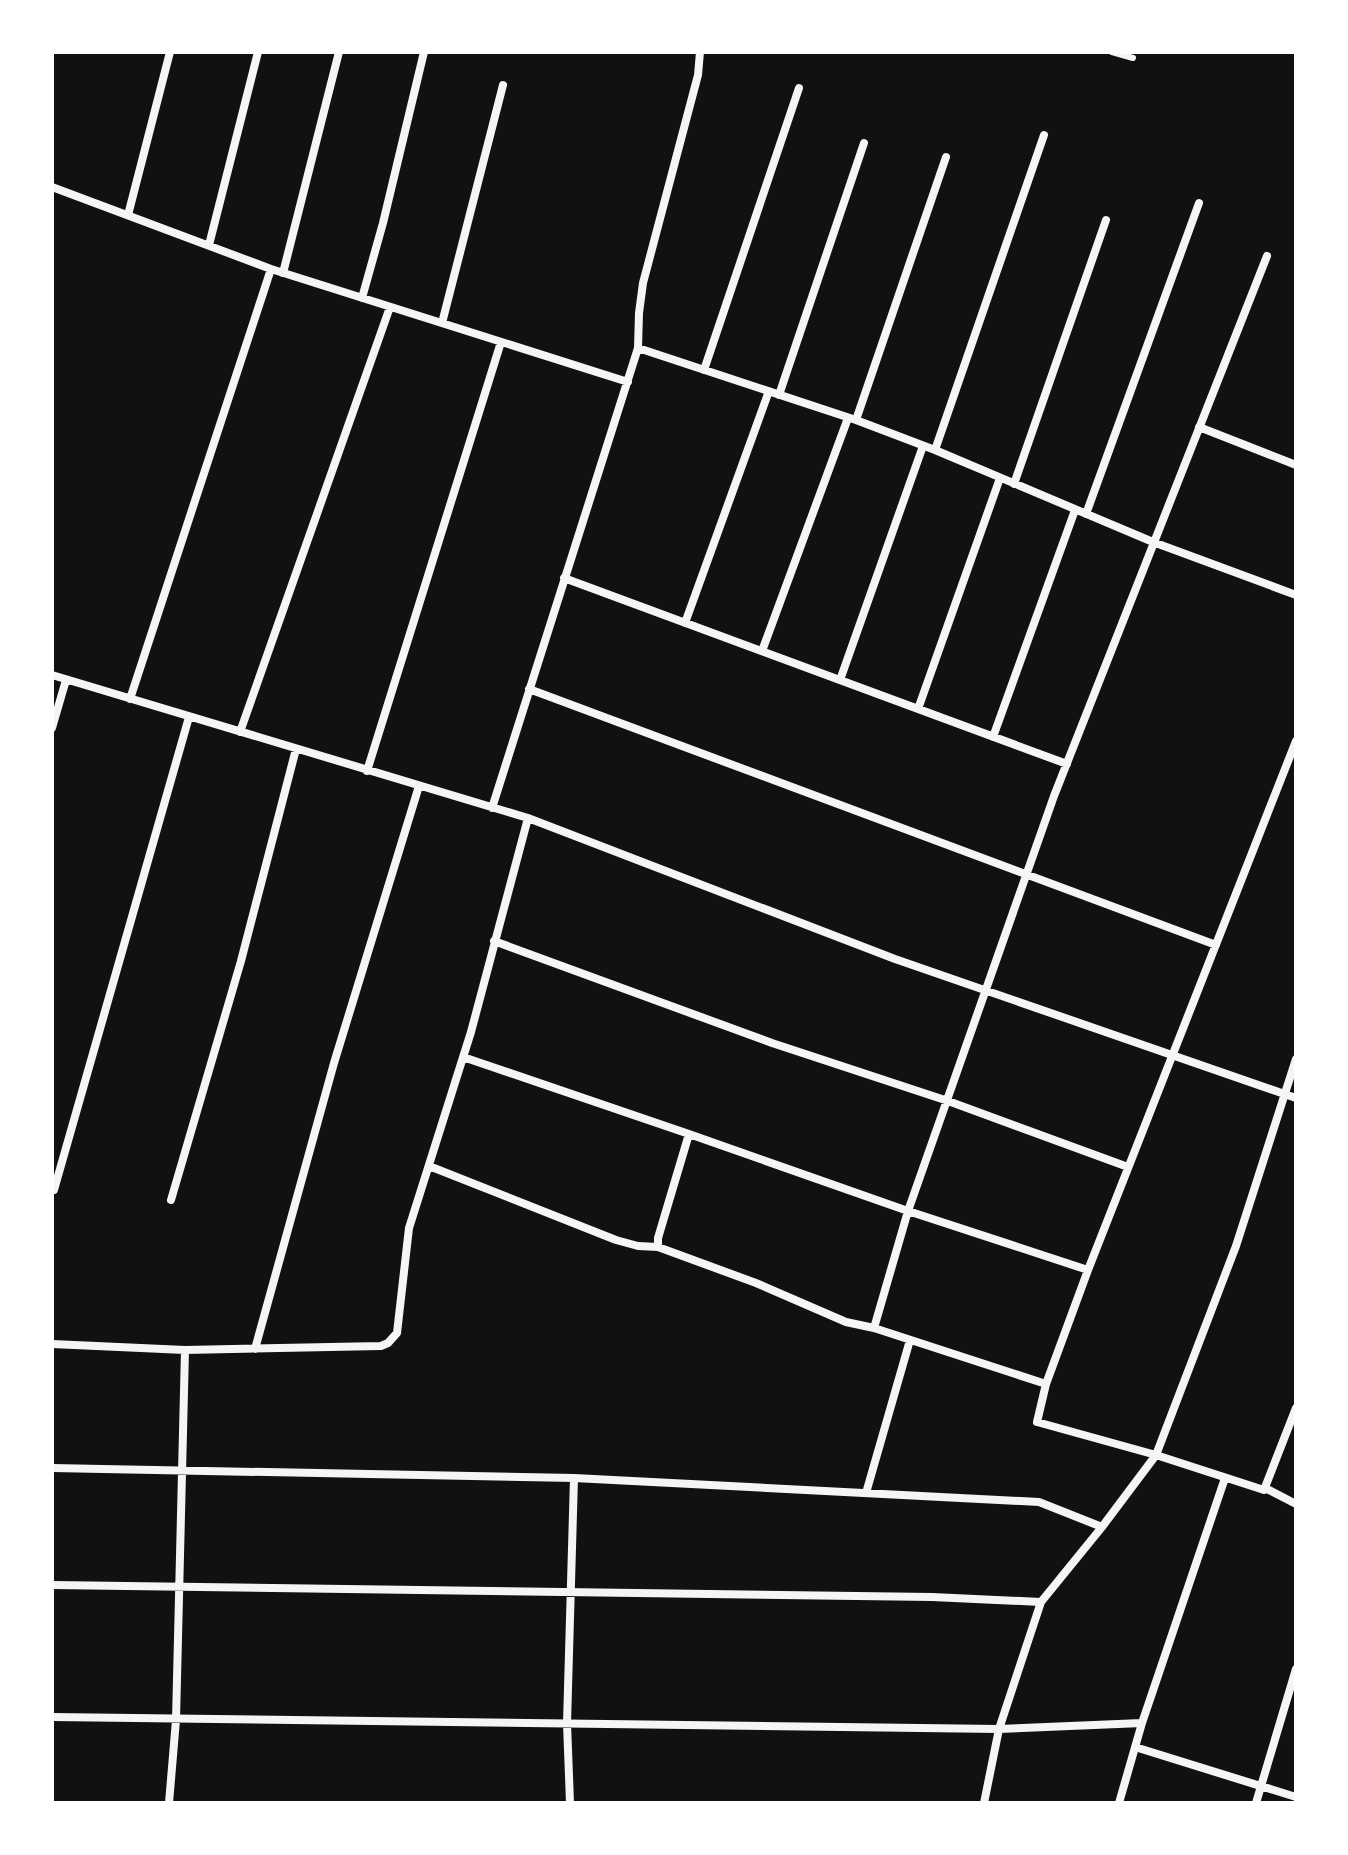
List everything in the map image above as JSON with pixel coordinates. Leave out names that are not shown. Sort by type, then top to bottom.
[{"type":"street","points":[[128,215],[170,52]]},
{"type":"street","points":[[209,245],[258,52]]},
{"type":"street","points":[[283,273],[339,52]]},
{"type":"street","points":[[362,298],[424,52]]},
{"type":"street","points":[[492,808],[638,348],[643,283],[698,75],[700,52]]},
{"type":"street","points":[[442,323],[503,85]]},
{"type":"street","points":[[704,370],[799,88]]},
{"type":"street","points":[[935,450],[1044,135]]},
{"type":"street","points":[[779,395],[864,143]]},
{"type":"street","points":[[762,651],[852,419],[946,157]]},
{"type":"street","points":[[52,187],[271,269],[628,382]]},
{"type":"street","points":[[1086,514],[1199,203]]},
{"type":"street","points":[[1014,484],[1106,220]]},
{"type":"street","points":[[874,1328],[908,1211],[1026,874],[1267,256]]},
{"type":"street","points":[[130,699],[271,269]]},
{"type":"street","points":[[240,732],[390,307]]},
{"type":"street","points":[[367,771],[501,342]]},
{"type":"street","points":[[638,348],[935,450],[1153,542],[1296,595]]},
{"type":"street","points":[[685,623],[769,391]]},
{"type":"street","points":[[1199,427],[1296,465]]},
{"type":"street","points":[[840,680],[923,446]]},
{"type":"street","points":[[918,709],[1000,478]]},
{"type":"street","points":[[993,737],[1075,510]]},
{"type":"street","points":[[564,578],[1067,764]]},
{"type":"street","points":[[52,675],[528,818],[895,959],[1296,1098]]},
{"type":"street","points":[[52,728],[66,680]]},
{"type":"street","points":[[529,689],[1216,945]]},
{"type":"street","points":[[54,1190],[189,717]]},
{"type":"street","points":[[1296,741],[1088,1270],[1046,1384],[1037,1422],[1265,1488],[1296,1504]]},
{"type":"street","points":[[171,1200],[241,961],[296,749]]},
{"type":"street","points":[[255,1349],[334,1063],[419,786]]},
{"type":"street","points":[[52,1344],[185,1350],[381,1346],[388,1343],[397,1333],[409,1228],[463,1057],[528,818]]},
{"type":"street","points":[[494,941],[772,1043],[948,1101],[1128,1167]]},
{"type":"street","points":[[463,1057],[1088,1270]]},
{"type":"street","points":[[984,1803],[999,1729],[1041,1602],[1156,1455],[1236,1246],[1296,1059]]},
{"type":"street","points":[[658,1247],[689,1134]]},
{"type":"street","points":[[429,1166],[616,1240],[658,1247],[756,1283],[846,1322],[874,1328],[1046,1384]]},
{"type":"street","points":[[866,1493],[910,1340]]},
{"type":"street","points":[[169,1803],[176,1720],[185,1350]]},
{"type":"street","points":[[1265,1488],[1296,1408]]},
{"type":"street","points":[[52,1468],[574,1478],[1039,1502],[1102,1527]]},
{"type":"street","points":[[570,1803],[567,1723],[574,1478]]},
{"type":"street","points":[[1119,1803],[1142,1723],[1225,1478]]},
{"type":"street","points":[[52,1585],[932,1597],[1041,1602]]},
{"type":"street","points":[[1256,1803],[1296,1669]]},
{"type":"street","points":[[52,1717],[999,1729],[1142,1723]]},
{"type":"street","points":[[1135,1747],[1296,1797]]},
{"type":"lane","points":[[1112,52],[1133,58]]}]
